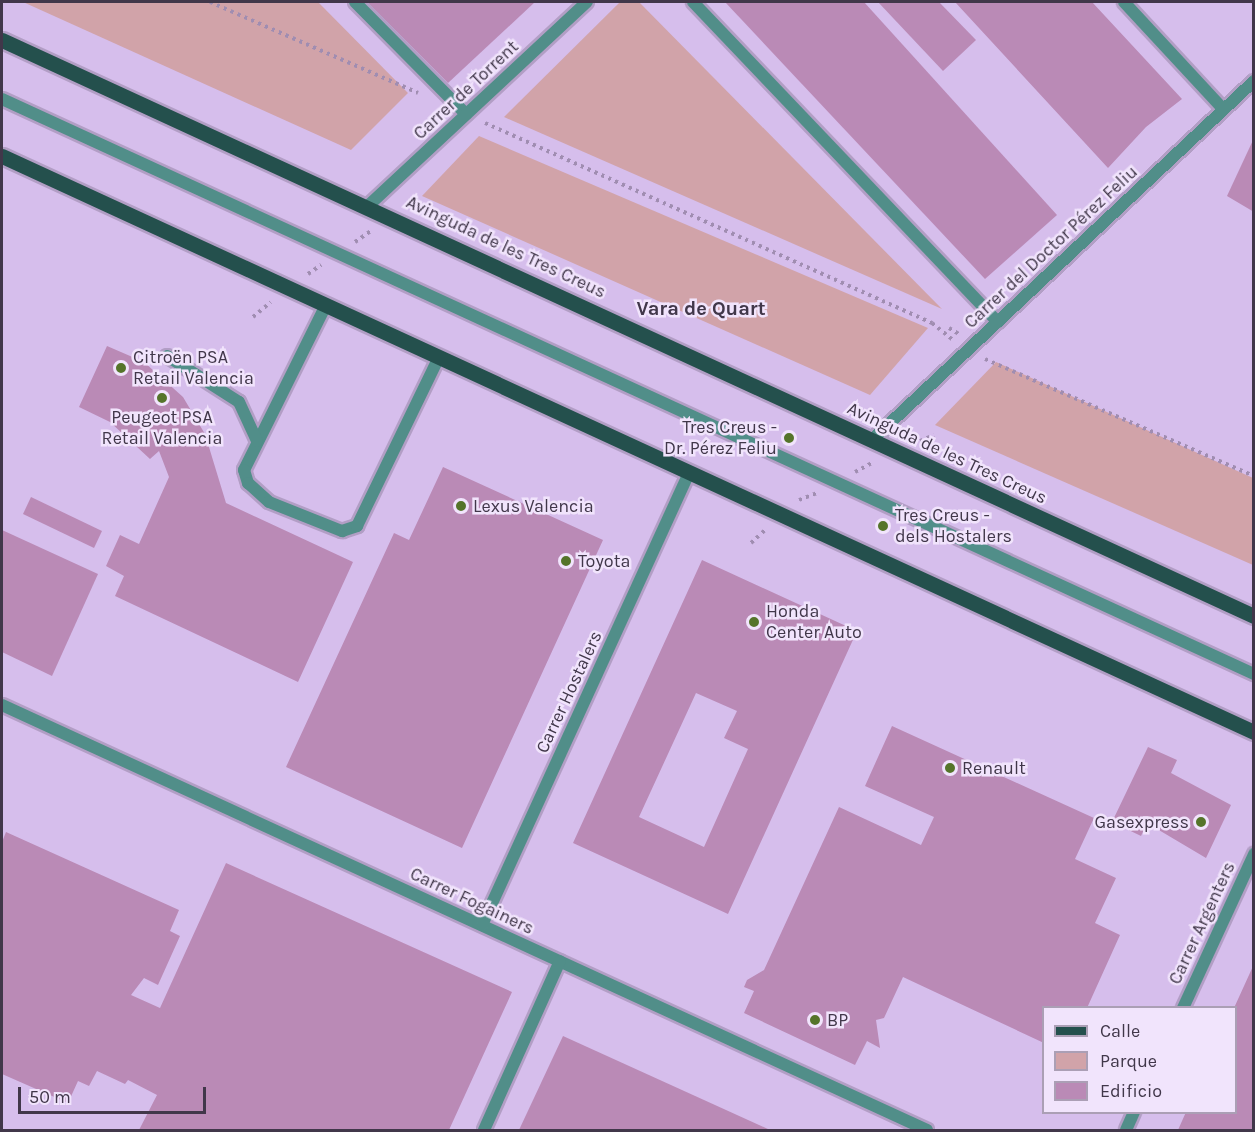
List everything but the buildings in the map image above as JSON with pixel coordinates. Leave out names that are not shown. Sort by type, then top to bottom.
[{"type":"main road","name":"Avinguda de les Tres Creus","points":[[2,40],[369,205],[1254,616]]},
{"type":"main road","points":[[2,156],[688,475],[1254,732]]},
{"type":"street","points":[[355,2],[466,114]]},
{"type":"street","name":"Carrer de Torrent","points":[[369,205],[586,2]]},
{"type":"street","points":[[693,2],[998,322]]},
{"type":"street","points":[[1124,2],[1223,109]]},
{"type":"street","name":"Carrer del Doctor Pérez Feliu","points":[[872,440],[1254,81]]},
{"type":"street","points":[[2,99],[1254,674]]},
{"type":"street","points":[[325,307],[244,470],[248,483],[269,502],[342,531],[357,526],[438,359]]},
{"type":"street","points":[[167,356],[239,402],[257,441]]},
{"type":"street","name":"Carrer Hostalers","points":[[482,925],[688,475]]},
{"type":"street","name":"Carrer Fogainers","points":[[2,705],[927,1131]]},
{"type":"street","name":"Carrer Argenters","points":[[1184,1006],[1254,854]]},
{"type":"street","points":[[484,1131],[560,961]]},
{"type":"street","points":[[1126,1131],[1134,1114]]},
{"type":"path","points":[[210,2],[423,96]]},
{"type":"path","points":[[466,114],[932,323],[967,351],[1254,476]]},
{"type":"green space","points":[[23,2],[318,2],[408,93],[351,150]]},
{"type":"green space","points":[[620,2],[639,2],[942,309],[504,117]]},
{"type":"green space","points":[[479,136],[928,328],[870,395],[422,196]]},
{"type":"green space","points":[[996,362],[1253,478],[1253,565],[935,425]]},
{"type":"place","name":"Citroën PSA Retail Valencia","points":[[121,368]]},
{"type":"place","name":"Peugeot PSA Retail Valencia","points":[[162,398]]},
{"type":"place","name":"Tres Creus - Dr. Pérez Feliu","points":[[789,438]]},
{"type":"place","name":"Lexus Valencia","points":[[461,506]]},
{"type":"place","name":"Tres Creus - dels Hostalers","points":[[883,526]]},
{"type":"place","name":"Toyota","points":[[566,561]]},
{"type":"place","name":"Honda Center Auto","points":[[754,622]]},
{"type":"place","name":"Renault","points":[[950,768]]},
{"type":"place","name":"Gasexpress","points":[[1201,822]]},
{"type":"place","name":"BP","points":[[815,1020]]},
{"type":"district","name":"Vara de Quart","points":[[701,308]]}]
